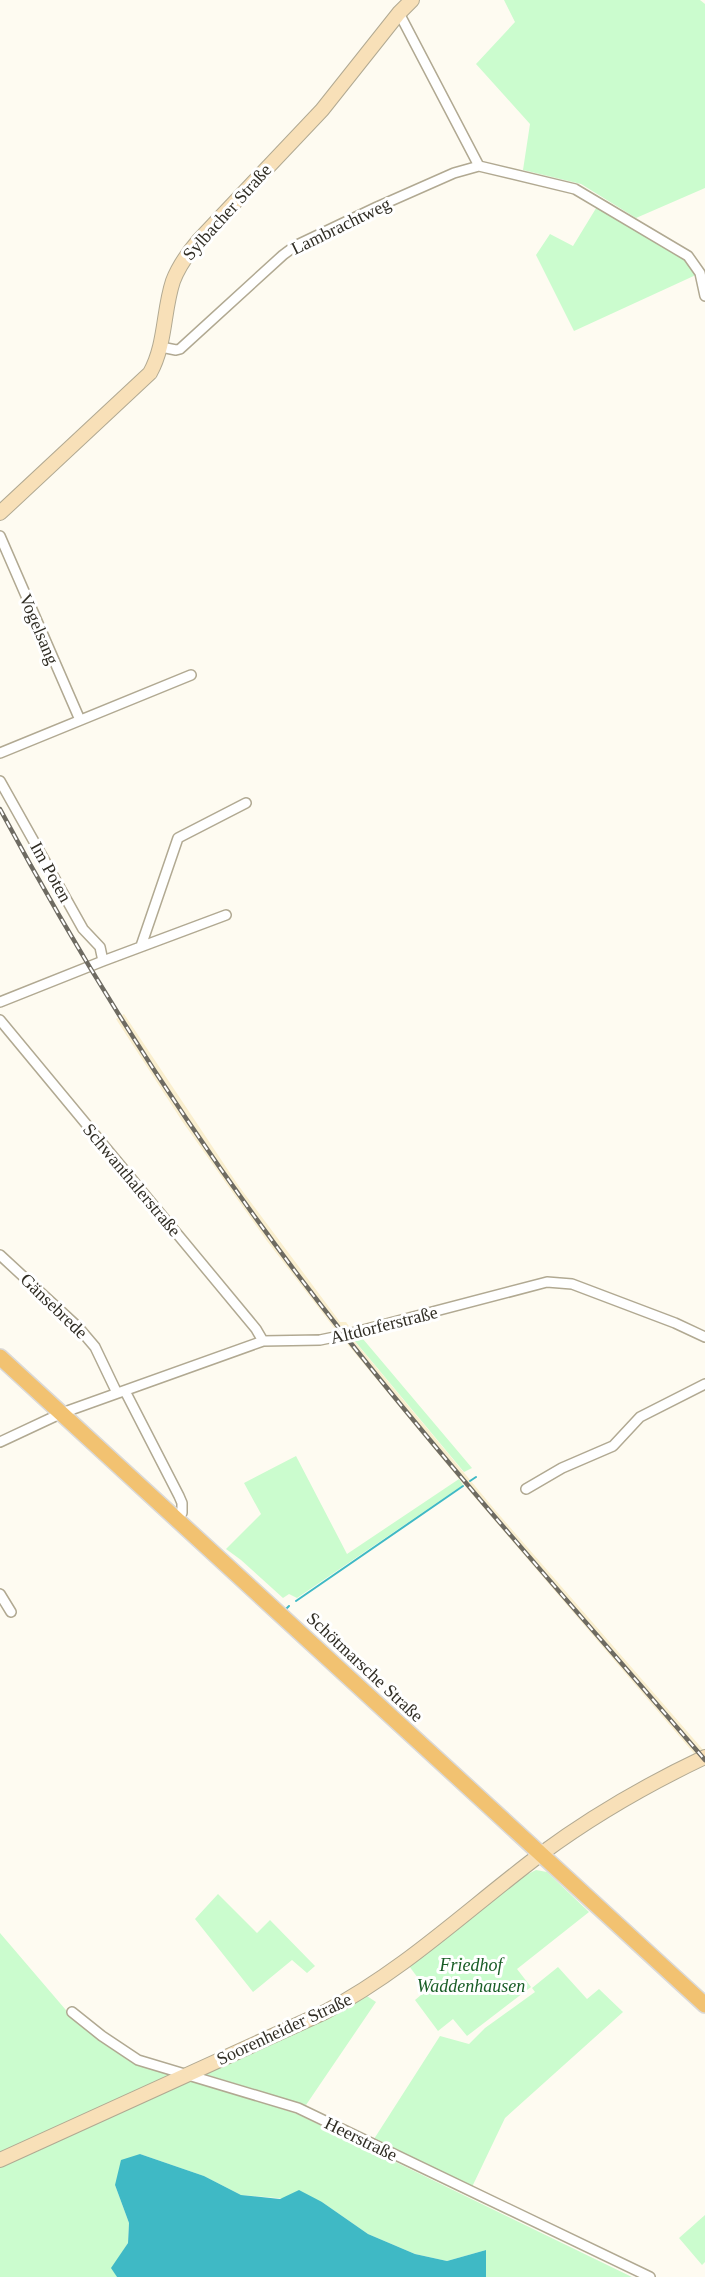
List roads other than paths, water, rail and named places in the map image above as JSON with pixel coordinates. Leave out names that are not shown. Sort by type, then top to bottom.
[{"type":"main road","name":"Sylbacher Straße","points":[[0,513],[150,373],[161,347],[172,283],[186,256],[198,240],[322,110],[399,13],[412,0]]},
{"type":"main road","name":"Schötmarsche Straße","points":[[0,1357],[705,2005]]},
{"type":"main road","name":"Soorenheider Straße","points":[[0,2160],[358,1995],[412,1958],[541,1854],[637,1792],[705,1757]]},
{"type":"street","points":[[399,13],[480,166]]},
{"type":"street","name":"Lambrachtweg","points":[[161,347],[180,349],[295,246],[454,173],[480,166],[575,189],[688,256],[700,273],[705,296]]},
{"type":"street","name":"Vogelsang","points":[[0,536],[80,720]]},
{"type":"street","points":[[0,753],[191,675]]},
{"type":"street","name":"Im Poten","points":[[0,781],[83,929],[100,946],[103,961]]},
{"type":"street","points":[[141,946],[178,838],[246,803]]},
{"type":"street","points":[[0,1002],[226,915]]},
{"type":"street","name":"Schwanthalerstraße","points":[[0,1020],[256,1329],[263,1341]]},
{"type":"street","name":"Gänsebrede","points":[[0,1255],[78,1326],[95,1347],[179,1496],[182,1513]]},
{"type":"street","name":"Altdorferstraße","points":[[0,1442],[62,1413],[263,1341],[320,1340],[548,1282],[572,1284],[705,1337]]},
{"type":"street","points":[[526,1489],[562,1468],[613,1446],[640,1417],[705,1384]]},
{"type":"street","points":[[0,1593],[11,1612]]},
{"type":"street","name":"Heerstraße","points":[[72,2012],[138,2060],[298,2108],[650,2277]]},
{"type":"water","points":[[140,2154],[204,2176],[241,2195],[280,2199],[299,2190],[322,2202],[368,2234],[415,2254],[447,2261],[486,2250],[486,2277],[117,2277],[111,2268],[128,2243],[129,2223],[115,2185],[121,2160]]},
{"type":"waterway","points":[[470,1481],[476,1477]]},
{"type":"waterway","points":[[296,1601],[463,1486]]},
{"type":"waterway","points":[[286,1609],[289,1606]]},
{"type":"railway","points":[[0,809],[118,1014],[205,1146],[298,1275],[434,1445],[705,1760]]},
{"type":"park label","name":"Friedhof Waddenhausen","points":[[471,1975]]}]
